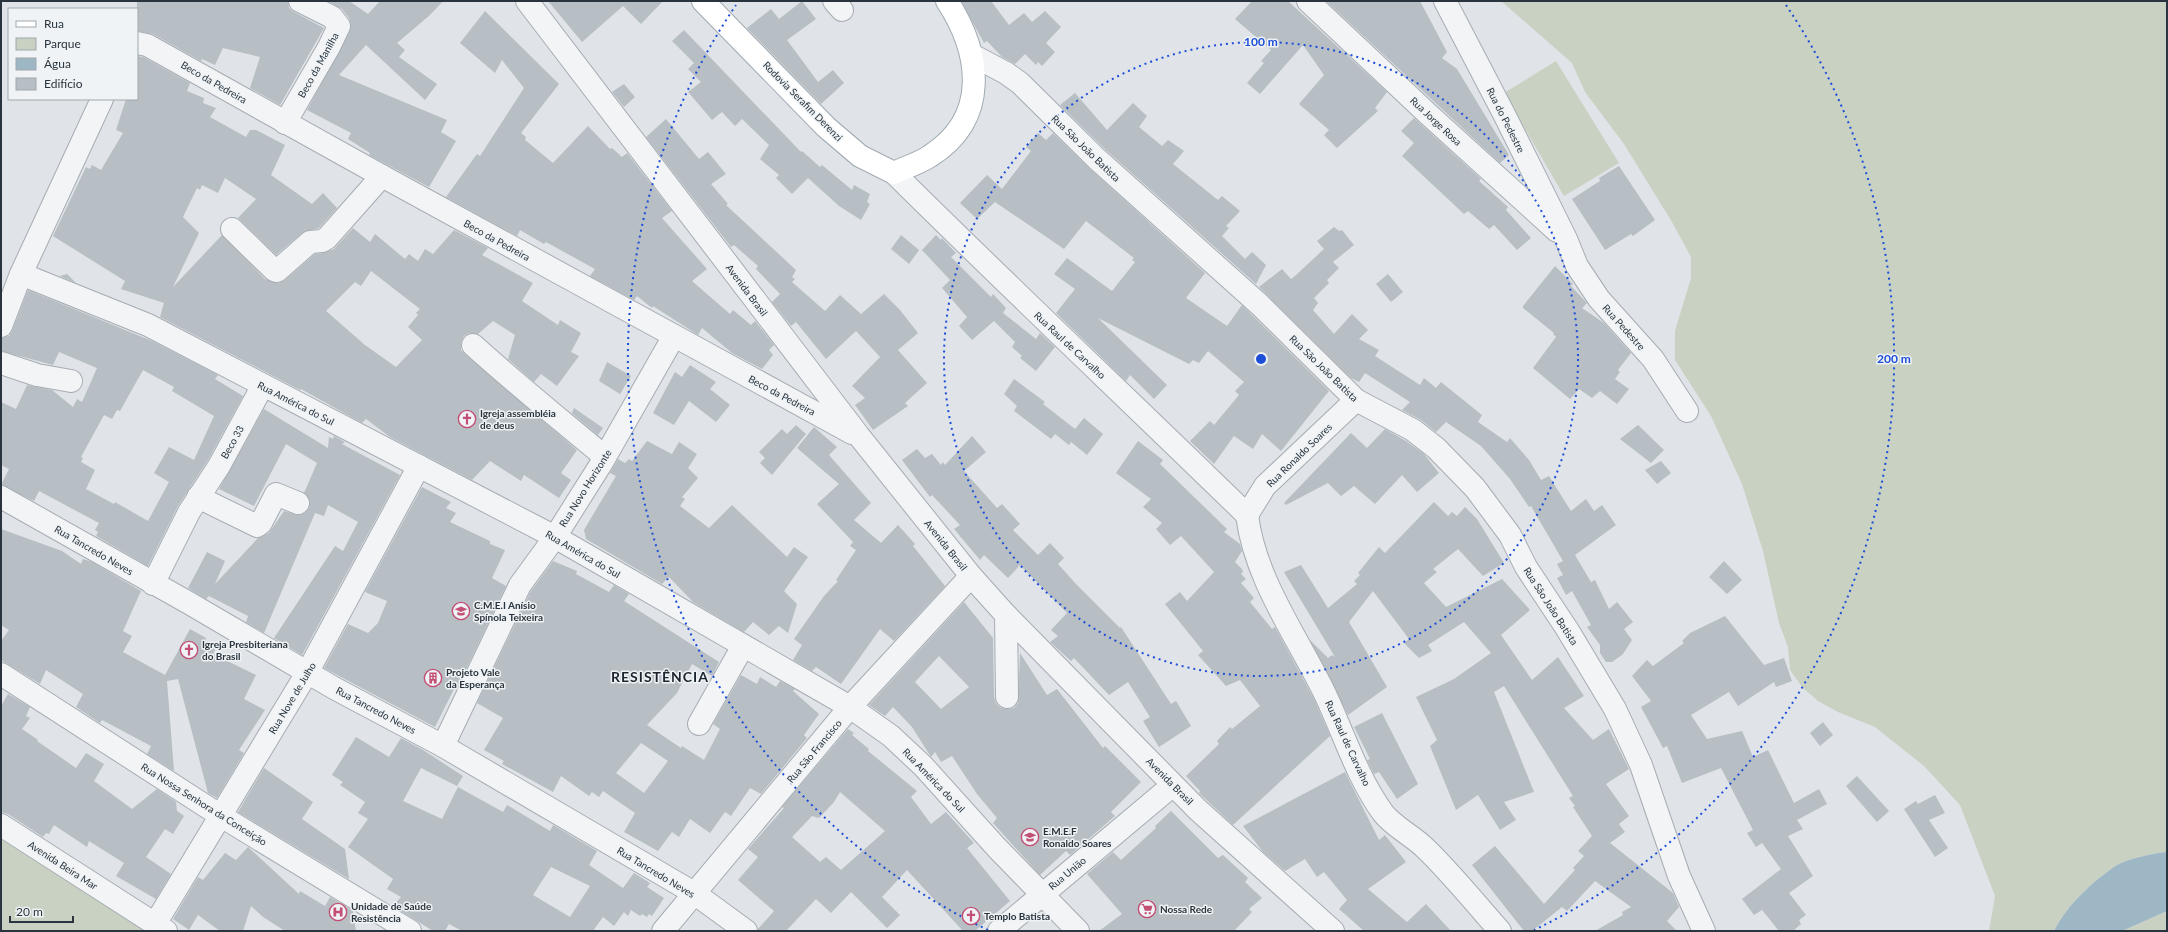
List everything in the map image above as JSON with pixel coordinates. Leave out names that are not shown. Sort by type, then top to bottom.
[{"type":"main road","name":"Rodovia Serafim Derenzi","points":[[703,1],[826,127],[860,156],[894,173]]},
{"type":"main road","points":[[894,173],[930,157],[951,140],[967,117],[974,93],[972,55],[957,17],[947,1]]},
{"type":"street","name":"Beco da Manilha","points":[[285,123],[338,32],[339,26],[332,16],[300,1]]},
{"type":"street","name":"Avenida Brasil","points":[[527,1],[859,436],[971,576],[1002,610],[1173,784],[1244,853],[1333,931]]},
{"type":"street","name":"Rua Jorge Rosa","points":[[1308,1],[1428,114],[1566,239]]},
{"type":"street","name":"Rua do Pedestre","points":[[1445,1],[1566,239]]},
{"type":"street","name":"Beco da Pedreira","points":[[138,43],[147,44],[285,123],[859,436]]},
{"type":"street","name":"Rua São João Batista","points":[[972,55],[1006,73],[1020,83],[1097,159],[1255,300],[1356,400],[1413,430],[1436,448],[1475,488],[1510,535],[1526,567],[1567,630],[1615,709],[1641,765],[1679,876],[1704,931]]},
{"type":"street","points":[[1,326],[21,274],[102,100]]},
{"type":"street","name":"Rua Raul de Carvalho","points":[[894,173],[1015,293],[1136,406],[1247,515],[1250,539],[1281,610],[1325,694],[1356,767],[1384,815],[1425,847],[1500,931]]},
{"type":"street","points":[[232,229],[274,270],[277,271],[310,242],[322,241],[327,238],[382,176]]},
{"type":"street","name":"Rua Pedestre","points":[[1566,239],[1577,266],[1599,299],[1653,359],[1687,411]]},
{"type":"street","name":"Rua América do Sul","points":[[21,274],[148,326],[555,537],[850,707],[891,736],[923,766],[997,848],[1078,931]]},
{"type":"street","name":"Rua Novo Horizonte","points":[[442,746],[520,585],[555,537],[605,457],[674,336]]},
{"type":"street","points":[[473,345],[510,380],[605,457]]},
{"type":"street","points":[[1,363],[37,375],[71,382]]},
{"type":"street","name":"Beco 33","points":[[153,584],[198,497],[219,466],[263,385]]},
{"type":"street","name":"Rua Ronaldo Soares","points":[[1247,515],[1265,486],[1356,400]]},
{"type":"street","name":"Rua Nove de Julho","points":[[160,928],[221,816],[307,672],[419,466]]},
{"type":"street","points":[[198,497],[257,526],[261,523],[276,494],[298,503]]},
{"type":"street","name":"Rua Tancredo Neves","points":[[1,497],[189,603],[307,672],[442,746],[694,893],[746,931]]},
{"type":"street","name":"Rua São Francisco","points":[[662,931],[850,707],[971,576]]},
{"type":"street","points":[[1002,610],[1007,697]]},
{"type":"street","points":[[699,724],[743,646]]},
{"type":"street","name":"Rua Nossa Senhora da Conceição","points":[[1,674],[221,816],[410,931]]},
{"type":"street","name":"Rua União","points":[[999,931],[1173,784]]},
{"type":"street","name":"Avenida Beira Mar","points":[[1,825],[160,928]]},
{"type":"green space","points":[[1501,1],[2167,1],[2167,852],[2141,857],[2117,865],[2090,886],[2073,903],[2054,931],[1989,931],[1995,896],[1960,805],[1924,766],[1875,727],[1838,712],[1818,701],[1803,688],[1790,670],[1788,647],[1779,623],[1763,551],[1742,484],[1711,416],[1675,360],[1675,331],[1691,278],[1691,257],[1672,222],[1624,144],[1585,92],[1572,63]]},
{"type":"green space","points":[[1556,61],[1619,163],[1564,196],[1504,93]]},
{"type":"green space","points":[[1,839],[148,931],[1,931]]},
{"type":"green space","points":[[2167,911],[2167,931],[2122,931]]},
{"type":"water","points":[[2167,852],[2167,911],[2122,931],[2054,931],[2073,903],[2090,886],[2117,865],[2141,857]]},
{"type":"building","points":[[137,1],[288,1],[289,8],[294,12],[324,28],[280,105],[250,88],[260,57],[223,48],[215,65],[202,59],[201,61],[153,34],[138,31]]},
{"type":"building","points":[[328,1],[349,1],[368,14],[380,1],[443,1],[430,15],[397,43],[405,50],[399,57],[437,84],[425,100],[366,45],[339,75],[447,120],[441,132],[456,141],[429,187],[369,155],[370,153],[348,139],[351,133],[307,110],[350,31],[351,24],[349,18],[342,9]]},
{"type":"building","points":[[548,1],[663,1],[641,24],[623,6],[582,42]]},
{"type":"building","points":[[802,1],[816,19],[787,40],[818,82],[833,70],[844,83],[821,104],[747,28],[771,9],[779,19]]},
{"type":"building","points":[[961,1],[991,1],[1009,25],[1024,13],[1032,22],[1045,11],[1061,27],[1046,43],[1055,52],[1042,66],[1038,62],[1036,65],[1025,54],[1015,64],[1002,57],[987,41],[984,43]]},
{"type":"building","points":[[1252,1],[1288,1],[1387,92],[1375,108],[1378,111],[1337,148],[1324,135],[1329,130],[1299,104],[1324,75],[1303,45],[1260,94],[1247,83],[1264,63],[1261,61],[1271,50],[1235,19]]},
{"type":"building","points":[[1326,1],[1420,1],[1447,52],[1442,58],[1457,69],[1509,155],[1500,163]]},
{"type":"building","points":[[485,11],[559,84],[521,133],[526,137],[525,140],[553,163],[588,126],[610,149],[612,148],[622,157],[627,153],[672,211],[662,218],[707,269],[692,281],[730,314],[733,310],[751,325],[755,321],[774,345],[769,350],[773,355],[762,369],[732,353],[702,328],[698,335],[653,306],[652,308],[637,296],[634,300],[590,276],[595,269],[546,242],[544,244],[520,230],[517,236],[446,197],[477,154],[480,156],[524,88],[502,60],[495,73],[460,43]]},
{"type":"building","points":[[684,30],[801,152],[802,151],[820,167],[822,165],[852,190],[854,185],[870,194],[867,202],[870,204],[861,220],[839,206],[808,178],[792,194],[776,178],[779,175],[760,159],[769,145],[742,119],[735,126],[722,112],[712,120],[688,92],[701,82],[688,69],[694,63],[672,41]]},
{"type":"building","points":[[138,56],[143,57],[190,83],[187,91],[204,98],[203,103],[216,108],[210,117],[246,137],[250,130],[256,130],[285,145],[271,175],[312,204],[323,193],[337,208],[319,228],[302,233],[276,255],[238,218],[256,199],[225,178],[218,193],[202,185],[200,190],[197,188],[183,217],[199,233],[173,287],[222,235],[265,279],[279,283],[285,280],[315,254],[334,249],[353,228],[370,242],[375,234],[405,259],[409,254],[418,261],[425,249],[433,254],[454,230],[488,248],[482,255],[533,283],[522,301],[558,325],[560,320],[581,333],[571,352],[579,356],[557,386],[541,374],[534,382],[508,359],[515,335],[493,321],[478,334],[469,333],[464,336],[461,343],[461,350],[577,450],[561,473],[571,480],[559,498],[524,475],[521,481],[490,461],[472,480],[390,437],[366,419],[362,423],[301,389],[300,390],[160,317],[164,303],[121,289],[125,281],[53,236],[86,167],[90,169],[92,165],[101,170],[123,133],[116,130],[126,100],[138,100]],"holes":[[[371,271],[420,309],[416,313],[418,315],[408,327],[422,340],[396,367],[365,345],[326,311],[355,282],[361,286]]]},
{"type":"building","points":[[624,84],[635,97],[624,107],[612,92]]},
{"type":"building","points":[[1075,93],[1107,130],[1133,103],[1147,116],[1139,127],[1162,146],[1168,140],[1184,151],[1173,164],[1218,200],[1222,196],[1240,211],[1226,226],[1229,228],[1222,236],[1245,259],[1252,252],[1266,265],[1256,284],[1106,150],[1060,105]]},
{"type":"building","points":[[1414,118],[1481,179],[1479,181],[1508,207],[1506,210],[1531,238],[1517,250],[1494,225],[1489,229],[1468,211],[1464,214],[1402,156],[1414,143],[1401,131]]},
{"type":"building","points":[[666,119],[699,159],[708,152],[726,174],[711,184],[728,204],[726,205],[796,270],[792,277],[795,279],[792,282],[825,311],[840,295],[861,314],[884,294],[900,310],[918,333],[898,350],[927,383],[905,403],[908,406],[873,430],[855,405],[865,398],[852,386],[880,357],[856,331],[826,359],[796,322],[791,326],[772,302],[780,294],[756,269],[758,266],[734,245],[731,247],[646,137]]},
{"type":"building","points":[[1038,133],[1046,140],[1053,133],[1089,168],[1205,273],[1186,298],[1227,326],[1242,305],[1329,391],[1281,451],[1262,434],[1253,449],[1234,436],[1214,464],[1190,441],[1210,421],[1214,425],[1239,395],[1235,391],[1244,382],[1208,351],[1199,363],[1193,360],[1189,364],[1098,318],[1167,385],[1154,399],[1130,375],[1126,381],[1056,313],[1075,289],[1054,274],[1067,258],[1112,291],[1135,262],[1132,260],[1134,258],[1086,221],[1064,249],[995,202],[977,219],[960,203],[987,175],[1002,189],[1031,151],[1026,147]]},
{"type":"building","points":[[1619,166],[1655,220],[1633,236],[1631,234],[1605,250],[1572,199],[1600,181],[1599,178]]},
{"type":"building","points":[[1334,227],[1339,231],[1342,230],[1354,245],[1333,262],[1339,268],[1327,280],[1329,283],[1314,298],[1318,303],[1313,310],[1334,334],[1352,314],[1368,330],[1359,339],[1379,350],[1375,356],[1420,385],[1424,378],[1436,388],[1441,382],[1482,415],[1478,422],[1507,442],[1510,438],[1529,460],[1541,480],[1549,476],[1571,511],[1586,499],[1594,511],[1602,505],[1616,525],[1575,555],[1591,582],[1595,580],[1609,609],[1617,602],[1633,622],[1624,629],[1632,640],[1623,654],[1612,662],[1606,662],[1600,653],[1600,645],[1587,627],[1591,625],[1572,591],[1566,595],[1557,578],[1563,575],[1557,564],[1563,561],[1531,506],[1529,507],[1510,479],[1481,446],[1446,422],[1436,432],[1421,420],[1402,410],[1410,402],[1365,373],[1359,382],[1351,378],[1259,287],[1282,269],[1291,279],[1295,276],[1324,249],[1317,241]]},
{"type":"building","points":[[901,235],[919,250],[909,264],[891,249]]},
{"type":"building","points":[[936,235],[941,240],[942,238],[956,253],[951,257],[991,297],[993,294],[1006,308],[1003,313],[1036,339],[1040,333],[1055,347],[1036,371],[1020,358],[1022,356],[1012,347],[1015,342],[994,321],[972,340],[959,326],[967,317],[942,288],[950,280],[922,250]]},
{"type":"building","points":[[1555,266],[1573,284],[1571,286],[1587,303],[1582,308],[1604,323],[1631,353],[1618,370],[1620,372],[1615,379],[1629,389],[1617,404],[1600,391],[1592,398],[1579,389],[1570,399],[1533,368],[1556,337],[1553,334],[1554,333],[1523,308],[1523,306]]},
{"type":"building","points":[[67,274],[76,283],[60,276]]},
{"type":"building","points":[[1388,274],[1403,292],[1391,302],[1376,284]]},
{"type":"building","points":[[28,290],[152,341],[218,375],[215,379],[243,396],[208,460],[178,506],[148,566],[96,536],[98,532],[95,530],[99,523],[39,491],[34,501],[1,485],[9,469],[1,465],[1,402],[16,409],[27,385],[52,390],[73,407],[77,399],[82,402],[97,368],[59,352],[53,365],[1,351],[1,338],[9,336]],"holes":[[[143,370],[174,387],[172,391],[214,416],[194,460],[169,447],[154,473],[169,482],[148,521],[115,502],[114,504],[86,489],[95,470],[81,462],[83,458],[81,457],[104,415],[112,419],[117,410],[120,411]]]},
{"type":"building","points":[[607,362],[631,376],[620,394],[599,381]]},
{"type":"building","points":[[690,365],[716,382],[710,389],[730,405],[716,422],[689,401],[674,425],[653,413],[675,372],[682,377]]},
{"type":"building","points":[[1014,379],[1045,402],[1043,404],[1075,429],[1084,418],[1103,434],[1087,455],[1071,442],[1069,445],[1055,434],[1051,439],[1014,411],[1017,406],[1004,394]]},
{"type":"building","points":[[574,408],[603,428],[598,435],[572,413]]},
{"type":"building","points":[[264,409],[328,448],[329,437],[333,439],[334,436],[345,442],[342,444],[400,475],[302,655],[274,638],[335,546],[343,551],[358,522],[328,505],[324,516],[315,513],[264,633],[246,622],[248,616],[209,596],[206,599],[188,588],[207,552],[225,561],[215,584],[258,538],[269,533],[284,511],[299,515],[305,513],[309,508],[310,501],[304,493],[317,463],[286,444],[254,506],[219,489]]},
{"type":"building","points":[[796,425],[806,434],[772,475],[760,463],[765,458],[759,452],[782,429],[787,434]]},
{"type":"building","points":[[1638,425],[1664,450],[1651,463],[1620,439]]},
{"type":"building","points":[[814,427],[837,447],[829,455],[871,503],[854,520],[881,543],[898,525],[915,544],[913,546],[945,586],[894,641],[880,629],[841,684],[816,667],[812,671],[793,660],[802,645],[794,639],[824,596],[838,581],[836,580],[856,550],[850,546],[853,542],[817,504],[839,484],[797,448]]},
{"type":"building","points":[[1385,429],[1406,441],[1424,454],[1439,473],[1417,492],[1402,475],[1375,504],[1354,486],[1341,496],[1328,483],[1286,505],[1284,503],[1351,433],[1367,448]]},
{"type":"building","points":[[972,436],[986,452],[964,471],[997,508],[1002,504],[1020,524],[1013,530],[1038,555],[1050,543],[1064,558],[1058,564],[1120,628],[1121,627],[1171,704],[1176,701],[1191,726],[1159,747],[1143,721],[1150,717],[1128,682],[1109,695],[1074,658],[1071,661],[1050,642],[1058,636],[1051,630],[1067,613],[1020,565],[1008,578],[984,555],[980,560],[954,529],[960,525],[932,495],[930,497],[902,460],[917,449],[925,458],[932,454],[941,465],[943,462],[945,465]]},
{"type":"building","points":[[647,441],[672,454],[679,442],[697,454],[688,468],[698,478],[682,497],[685,499],[680,506],[709,528],[732,505],[787,557],[794,547],[808,557],[784,591],[797,604],[788,633],[779,626],[769,635],[753,622],[744,632],[693,602],[669,577],[662,584],[586,539],[584,530],[616,476],[610,473],[618,459],[625,463],[629,459],[632,461]]},
{"type":"building","points":[[1138,441],[1163,460],[1160,464],[1227,529],[1224,532],[1240,544],[1242,551],[1235,562],[1242,569],[1243,572],[1241,574],[1246,579],[1241,583],[1254,598],[1250,602],[1272,629],[1275,627],[1314,699],[1330,736],[1233,825],[1199,793],[1200,791],[1186,776],[1219,744],[1217,741],[1230,727],[1232,729],[1260,706],[1240,680],[1226,686],[1198,655],[1203,651],[1165,604],[1180,592],[1187,601],[1214,572],[1181,536],[1170,545],[1156,529],[1162,523],[1143,507],[1151,499],[1116,473]]},
{"type":"building","points":[[1661,461],[1671,473],[1657,484],[1645,470]]},
{"type":"building","points":[[422,487],[451,502],[446,508],[456,513],[450,522],[490,541],[490,544],[505,550],[492,578],[506,586],[456,690],[454,689],[435,727],[324,668],[348,624],[368,633],[378,623],[387,601],[365,592]]},
{"type":"building","points":[[1434,502],[1448,516],[1452,512],[1457,516],[1465,507],[1477,519],[1504,563],[1483,576],[1458,549],[1433,569],[1437,572],[1424,583],[1446,607],[1502,579],[1530,610],[1501,635],[1532,680],[1558,657],[1584,696],[1564,708],[1593,740],[1609,729],[1629,769],[1606,784],[1629,816],[1619,824],[1625,832],[1610,843],[1673,893],[1679,907],[1667,921],[1677,931],[1595,931],[1623,915],[1622,912],[1631,907],[1595,881],[1567,911],[1562,907],[1532,931],[1524,931],[1472,865],[1495,846],[1544,904],[1575,870],[1573,868],[1584,856],[1578,851],[1592,836],[1573,807],[1575,806],[1569,798],[1573,796],[1504,686],[1494,692],[1534,792],[1504,802],[1516,820],[1500,830],[1478,795],[1456,810],[1430,746],[1437,740],[1416,697],[1454,679],[1491,653],[1464,622],[1428,645],[1432,651],[1419,658],[1404,643],[1409,639],[1373,591],[1349,622],[1387,687],[1348,715],[1310,640],[1328,658],[1332,655],[1335,657],[1284,572],[1301,565],[1328,608],[1357,584],[1354,581],[1360,575],[1358,573],[1379,547],[1385,553]]},
{"type":"building","points":[[1,529],[62,551],[81,564],[83,559],[92,562],[141,591],[123,631],[132,636],[123,652],[165,675],[190,629],[206,638],[205,641],[216,648],[213,654],[256,675],[244,699],[265,710],[239,750],[244,753],[217,798],[208,793],[178,679],[167,681],[174,771],[147,754],[151,746],[102,720],[100,723],[76,707],[83,694],[46,670],[40,684],[1,660],[1,641],[9,630],[1,625]]},
{"type":"building","points":[[553,561],[577,571],[576,574],[609,592],[614,585],[629,594],[624,601],[719,662],[712,676],[692,664],[677,693],[647,725],[681,748],[682,746],[704,760],[720,729],[713,724],[741,675],[757,684],[760,677],[776,687],[780,681],[795,689],[793,691],[819,714],[804,735],[807,738],[761,794],[750,788],[731,816],[725,812],[710,833],[690,819],[679,837],[672,832],[658,851],[624,832],[635,813],[603,791],[599,797],[592,792],[589,796],[561,776],[553,792],[502,764],[504,761],[484,750],[503,718],[477,703],[531,591]],"holes":[[[641,743],[668,761],[644,793],[616,773]]]},
{"type":"building","points":[[1724,561],[1742,580],[1727,594],[1709,577]]},
{"type":"building","points":[[964,602],[993,638],[994,697],[996,704],[1001,708],[1008,709],[1014,708],[1018,703],[1020,653],[1047,695],[1057,689],[1103,748],[1105,746],[1141,782],[1111,812],[1115,816],[1070,855],[1066,851],[1040,875],[993,823],[997,818],[977,794],[952,756],[941,762],[935,752],[931,757],[912,727],[893,707],[885,716],[869,705]],"holes":[[[939,656],[969,687],[941,709],[915,682]]]},
{"type":"building","points":[[1725,616],[1764,665],[1784,658],[1792,681],[1776,687],[1774,682],[1738,706],[1729,692],[1691,715],[1707,739],[1742,731],[1753,757],[1768,750],[1794,803],[1819,789],[1827,804],[1797,820],[1803,829],[1788,836],[1813,876],[1789,893],[1806,915],[1799,920],[1801,924],[1793,931],[1779,931],[1762,910],[1754,915],[1742,899],[1781,869],[1762,843],[1756,847],[1747,833],[1753,830],[1721,768],[1682,783],[1667,746],[1663,748],[1641,707],[1651,701],[1632,676],[1647,660],[1653,666],[1684,643],[1682,641],[1690,633]]},
{"type":"building","points":[[8,694],[30,707],[26,716],[30,718],[22,729],[76,768],[86,753],[104,764],[94,781],[132,809],[157,789],[176,802],[177,811],[184,816],[173,834],[165,829],[146,857],[171,874],[156,899],[116,876],[124,863],[89,841],[87,847],[54,825],[49,834],[46,833],[43,837],[8,814],[1,812],[1,706]]},
{"type":"building","points":[[1382,713],[1418,784],[1397,799],[1379,772],[1374,774],[1367,760],[1370,759],[1354,727]]},
{"type":"building","points":[[1823,722],[1833,735],[1820,746],[1810,733]]},
{"type":"building","points":[[848,729],[854,733],[852,735],[869,749],[868,751],[917,791],[911,797],[931,824],[946,812],[974,843],[967,848],[1010,901],[975,931],[963,931],[907,870],[882,897],[900,915],[887,928],[851,892],[831,913],[816,899],[786,931],[758,931],[758,929],[774,911],[738,880],[758,857],[748,849],[784,808],[782,807]],"holes":[[[840,792],[885,831],[841,870],[826,857],[820,862],[792,837],[812,816],[819,818],[834,802]]]},
{"type":"building","points":[[356,737],[389,757],[401,738],[423,750],[463,776],[457,786],[421,768],[403,801],[442,819],[458,787],[503,812],[507,805],[550,831],[553,825],[597,851],[589,865],[623,888],[634,873],[650,883],[647,887],[664,898],[652,916],[649,914],[647,917],[642,914],[640,916],[631,910],[628,916],[624,912],[614,926],[603,917],[593,931],[462,931],[449,924],[445,931],[433,931],[393,906],[401,897],[387,889],[393,879],[348,847],[368,819],[358,813],[365,802],[340,785],[343,782],[332,775]],"holes":[[[551,867],[590,886],[570,917],[533,895]]]},
{"type":"building","points":[[264,768],[313,802],[302,819],[345,849],[349,879],[238,812]]},
{"type":"building","points":[[1345,772],[1379,840],[1385,835],[1406,862],[1368,889],[1407,922],[1426,904],[1451,931],[1364,931],[1339,909],[1347,900],[1324,872],[1317,877],[1305,859],[1285,871],[1263,852],[1243,826]]},
{"type":"building","points":[[1857,776],[1889,811],[1877,822],[1846,786]]},
{"type":"building","points":[[1935,795],[1945,813],[1929,820],[1948,848],[1935,857],[1904,809],[1916,801],[1918,804]]},
{"type":"building","points":[[1171,811],[1218,858],[1223,855],[1248,878],[1245,882],[1262,898],[1249,909],[1252,912],[1234,931],[1099,931],[1122,914],[1087,874],[1113,852],[1121,860],[1156,828],[1155,826]]},
{"type":"building","points":[[248,847],[299,894],[300,891],[325,906],[330,897],[353,911],[356,931],[285,931],[263,917],[251,906],[243,931],[220,931],[198,915],[189,930],[173,919],[198,877],[203,880],[225,853],[236,860]]},
{"type":"place","name":"Igreja assembléia de deus","points":[[467,419]]},
{"type":"place","name":"C.M.E.I Anísio Spínola Teixeira","points":[[461,611]]},
{"type":"place","name":"Igreja Presbiteriana do Brasil","points":[[189,650]]},
{"type":"place","name":"Projeto Vale da Esperança","points":[[433,678]]},
{"type":"place","name":"E.M.E.F Ronaldo Soares","points":[[1030,837]]},
{"type":"place","name":"Nossa Rede","points":[[1147,909]]},
{"type":"place","name":"Unidade de Saúde Resistência","points":[[338,912]]},
{"type":"place","name":"Templo Batista","points":[[971,916]]},
{"type":"district","name":"RESISTÊNCIA","points":[[660,677]]}]
